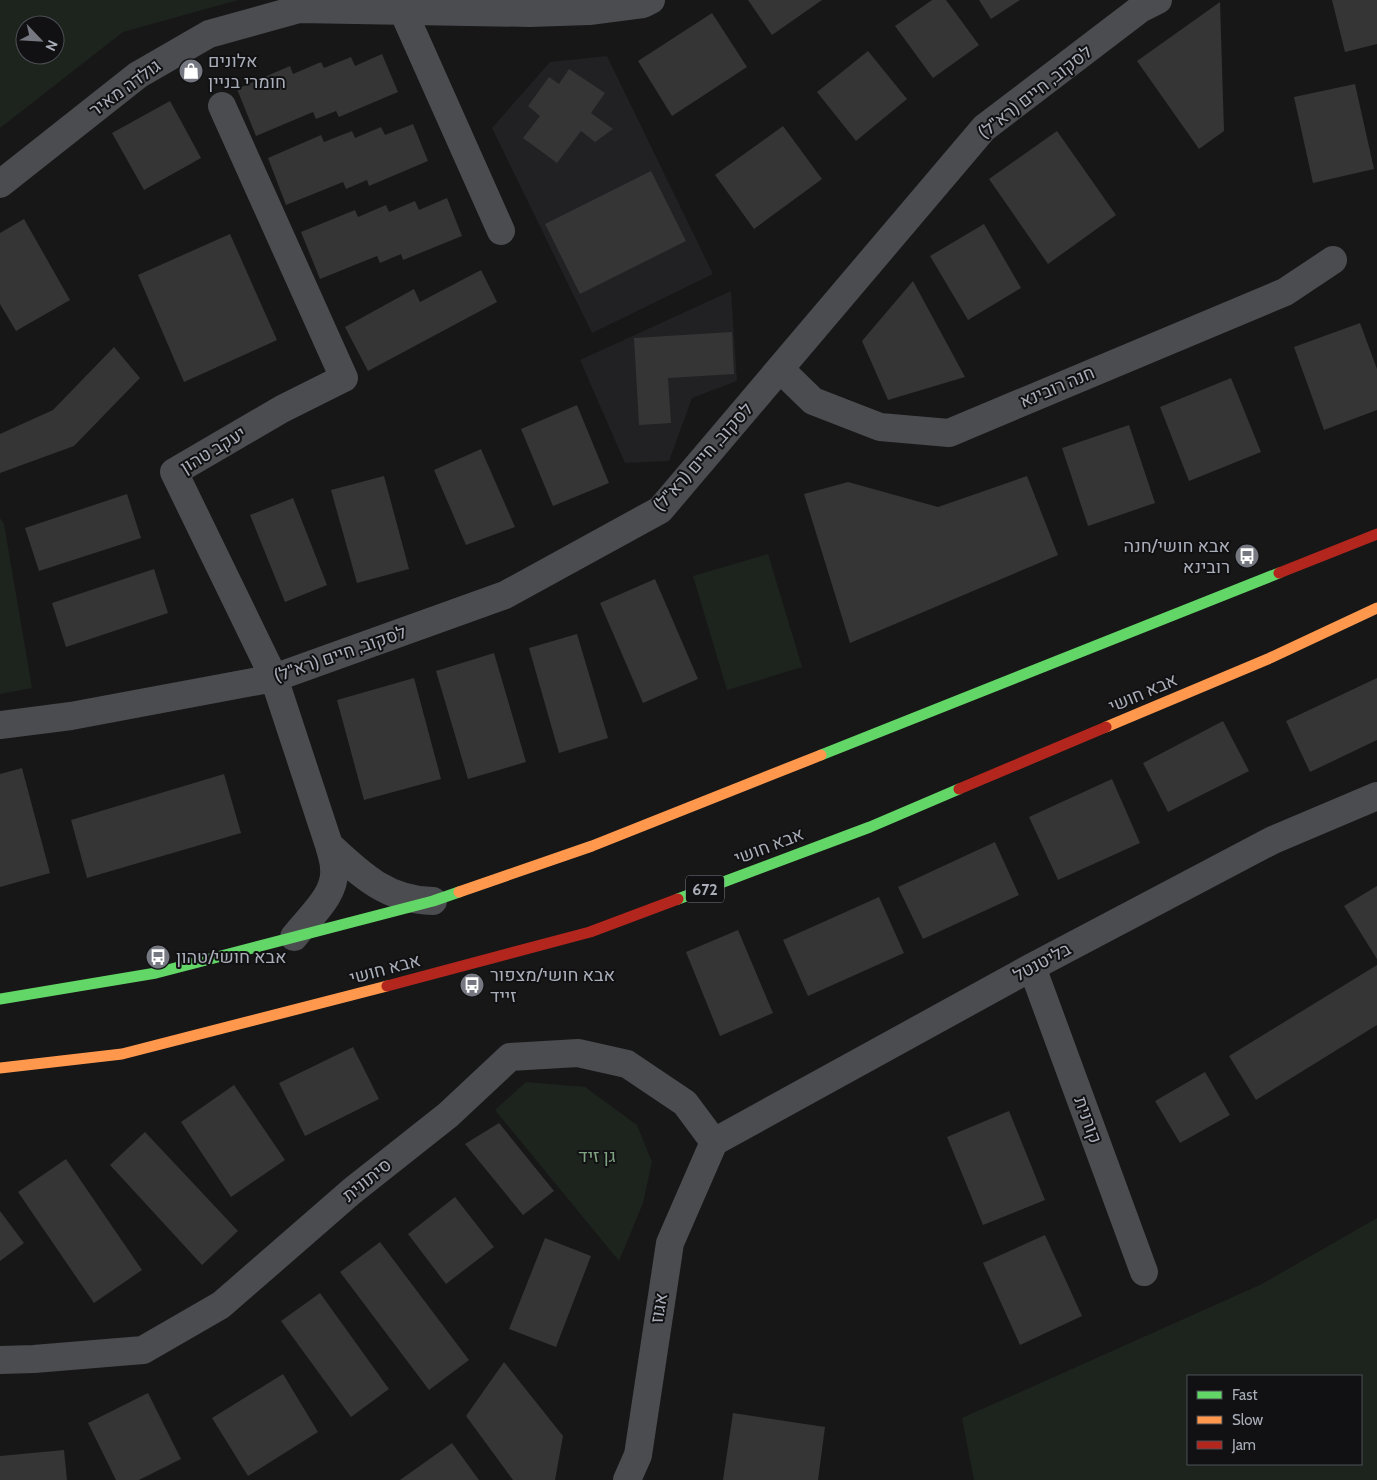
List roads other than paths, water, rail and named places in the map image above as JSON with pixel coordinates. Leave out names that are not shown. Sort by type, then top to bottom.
[{"type":"main road","points":[[0,998],[156,973],[360,922],[433,901],[592,846],[1377,534]]},
{"type":"main road","name":"אבא חושי","points":[[0,1068],[122,1054],[590,932],[870,827],[1270,658],[1377,608]]},
{"type":"street","name":"גולדה מאיר","points":[[0,184],[138,75],[209,34],[299,9],[530,13],[589,11],[643,4],[650,0]]},
{"type":"street","name":"לסקוב, חיים (רא\"ל)","points":[[0,725],[71,716],[274,678],[505,595],[660,510],[984,128],[1140,10],[1158,0]]},
{"type":"street","points":[[403,11],[501,231]]},
{"type":"street","name":"יעקב טהון","points":[[222,106],[344,378],[282,409],[174,472],[274,678],[329,845],[335,869],[333,886],[326,899],[294,937]]},
{"type":"street","name":"חנה רובינא","points":[[780,369],[813,401],[880,427],[949,433],[1285,292],[1333,260]]},
{"type":"street","name":"בליטנטל","points":[[714,1142],[1032,967],[1272,840],[1377,796]]},
{"type":"street","name":"יעקב טהון","points":[[329,845],[357,871],[384,890],[414,900],[433,901]]},
{"type":"street","name":"קורנית","points":[[1032,967],[1144,1272]]},
{"type":"street","name":"סיתונית","points":[[0,1360],[143,1350],[221,1305],[352,1191],[448,1116],[510,1057],[578,1053],[627,1064],[685,1103],[714,1142]]},
{"type":"street","name":"אגוז","points":[[627,1480],[638,1455],[670,1243],[714,1142]]},
{"type":"place","name":"אלונים חומרי בניין","points":[[191,71]]},
{"type":"place","name":"אבא חושי/חנה רובינא","points":[[1247,556]]},
{"type":"place","name":"אבא חושי/טהון","points":[[158,957]]},
{"type":"place","name":"אבא חושי/מצפור זייד","points":[[472,985]]},
{"type":"park label","name":"גן זיד","points":[[597,1156]]}]
